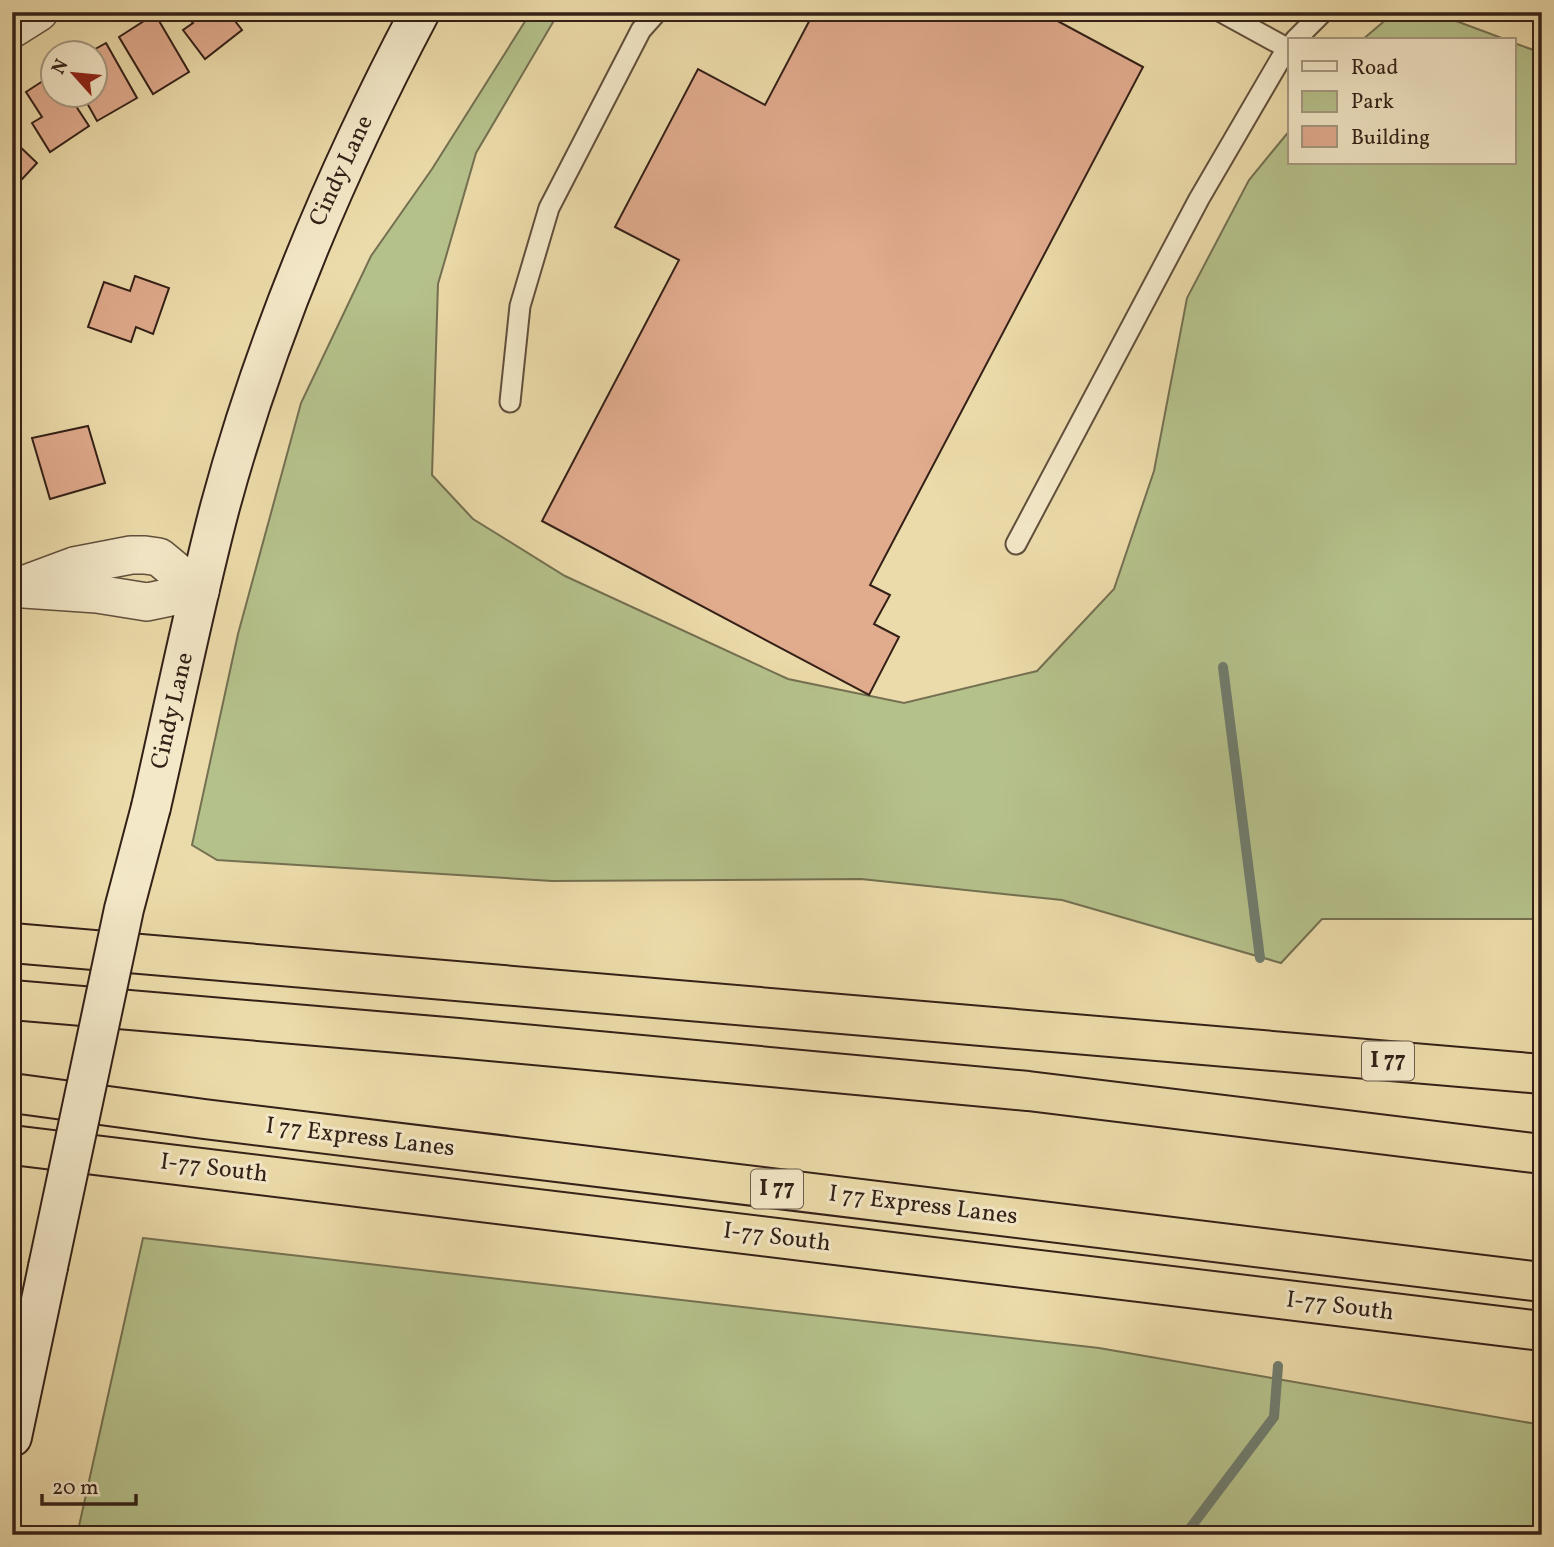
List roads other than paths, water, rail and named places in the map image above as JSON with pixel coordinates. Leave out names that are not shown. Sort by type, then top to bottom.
[{"type":"highway","name":"I 77","points":[[12,943],[1542,1074]]},
{"type":"highway","points":[[12,999],[1028,1091],[1542,1154]]},
{"type":"highway","name":"I 77 Express Lanes","points":[[12,1093],[218,1121],[1542,1282]]},
{"type":"highway","name":"I-77 South","points":[[12,1145],[1542,1331]]},
{"type":"main road","name":"Cindy Lane","points":[[12,1437],[124,909],[151,807],[220,508],[241,436],[290,291],[317,223],[420,12]]},
{"type":"street","points":[[12,29],[39,12]]},
{"type":"street","points":[[14,589],[74,566],[131,555],[145,555],[159,557],[200,591]]},
{"type":"lane","points":[[510,402],[520,306],[549,208],[641,30],[657,12]]},
{"type":"lane","points":[[1221,12],[1288,44]]},
{"type":"lane","points":[[1298,38],[1323,12]]},
{"type":"lane","points":[[1016,544],[1199,199],[1288,50]]},
{"type":"waterway","points":[[1223,667],[1260,958]]},
{"type":"waterway","points":[[1185,1535],[1274,1417],[1278,1366]]}]
